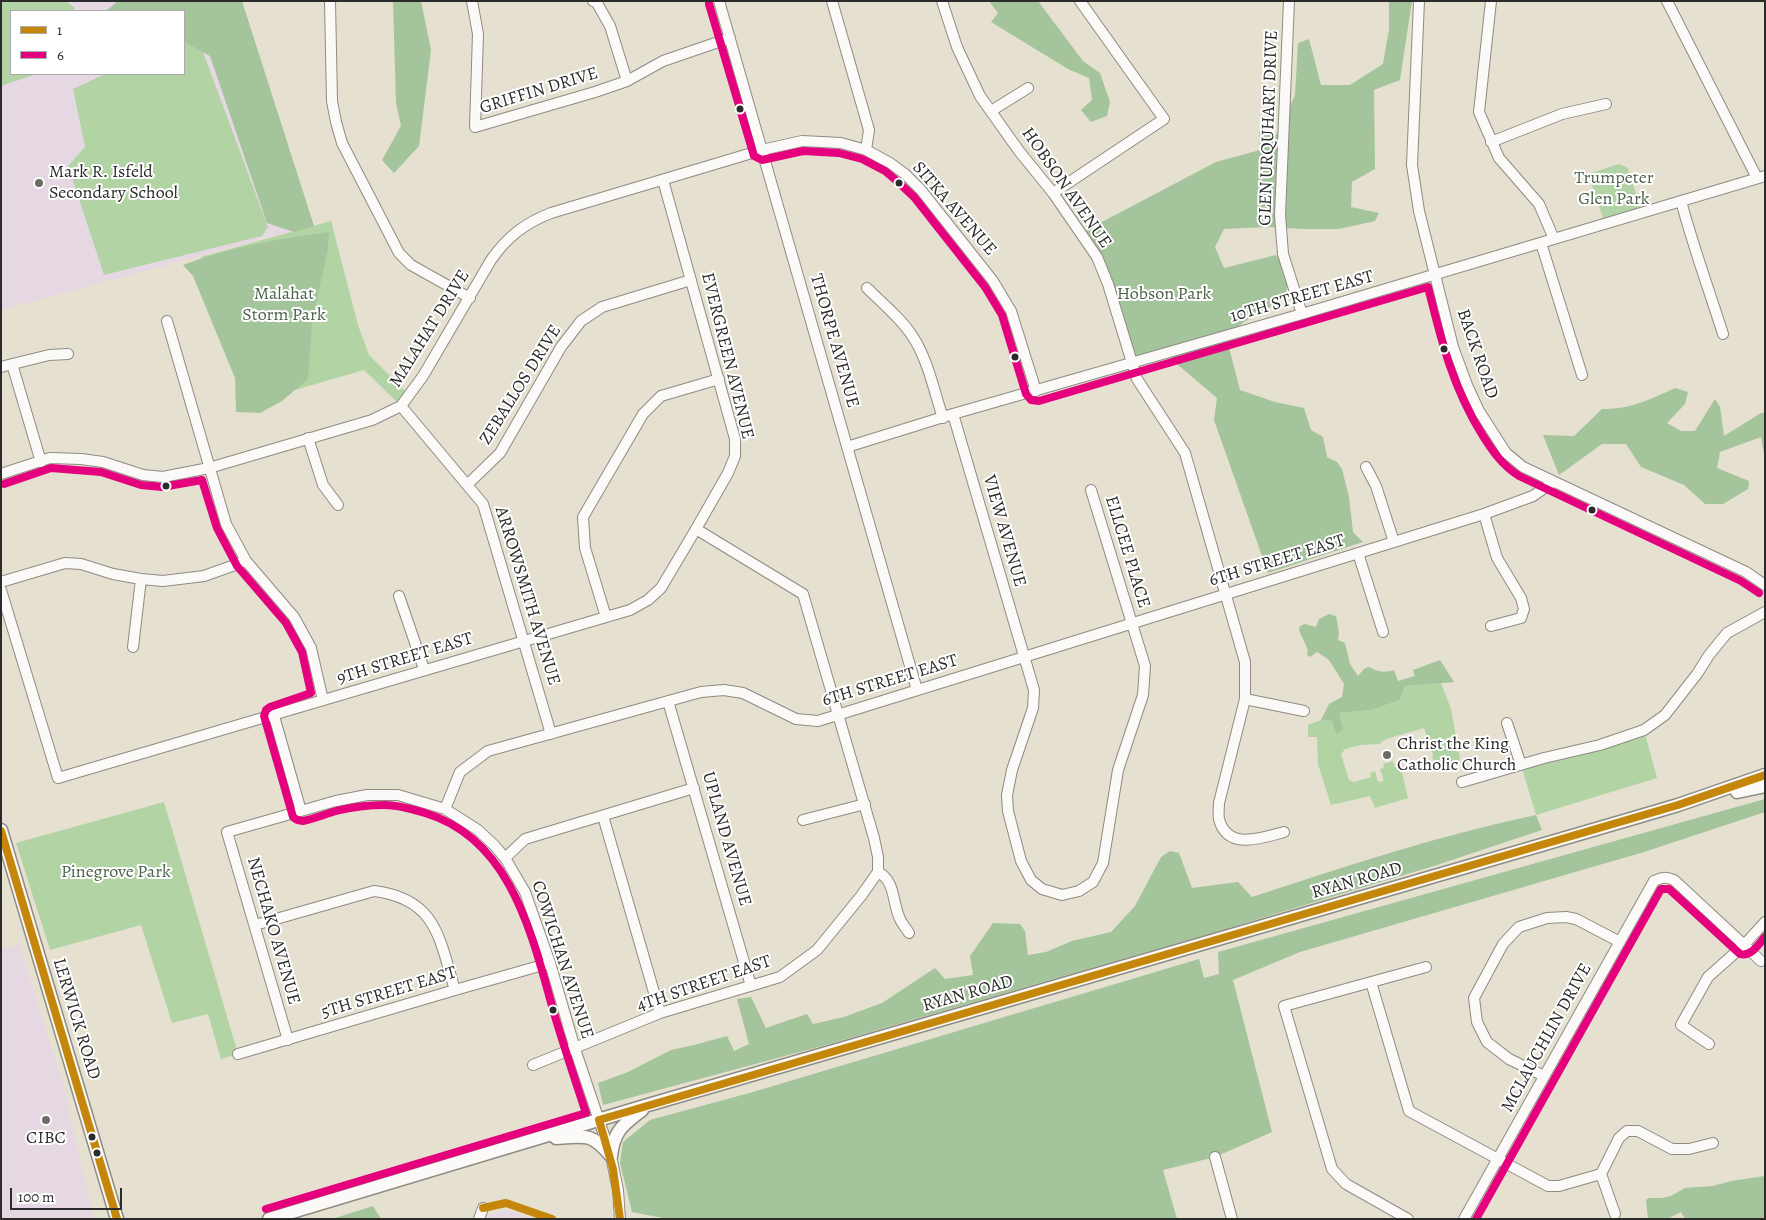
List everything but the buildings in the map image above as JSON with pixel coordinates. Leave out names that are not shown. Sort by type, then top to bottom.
[{"type":"main road","name":"RYAN ROAD","points":[[269,1219],[648,1105],[1678,805],[1765,775]]},
{"type":"main road","name":"RYAN ROAD","points":[[1678,805],[1765,786]]},
{"type":"main road","name":"LERWICK ROAD","points":[[1,830],[118,1219]]},
{"type":"main road","points":[[611,1156],[613,1143],[620,1127],[648,1105]]},
{"type":"main road","points":[[533,1140],[586,1136],[599,1142],[611,1156]]},
{"type":"main road","points":[[109,1219],[111,1198]]},
{"type":"main road","points":[[111,1198],[127,1219]]},
{"type":"street","points":[[330,1],[332,101],[342,143],[399,253],[411,265],[470,298]]},
{"type":"street","name":"GRIFFIN DRIVE","points":[[472,1],[478,34],[475,127],[627,81],[663,60],[730,38]]},
{"type":"street","points":[[593,1],[597,3],[610,26],[627,81]]},
{"type":"street","name":"THORPE AVENUE","points":[[720,1],[917,690]]},
{"type":"street","points":[[832,1],[869,130],[866,150]]},
{"type":"street","name":"HOBSON AVENUE","points":[[942,1],[956,47],[980,96],[1019,151],[1053,193],[1097,257],[1108,284],[1137,379],[1185,453],[1245,662],[1245,699],[1219,803],[1219,819],[1226,832],[1239,840],[1256,840],[1284,832]]},
{"type":"street","points":[[1053,193],[1164,119],[1080,1]]},
{"type":"street","name":"GLEN URQUHART DRIVE","points":[[1289,1],[1280,215],[1283,254],[1302,314]]},
{"type":"street","name":"BACK ROAD","points":[[1419,1],[1412,166],[1419,211],[1453,348],[1479,411],[1506,453],[1523,467],[1746,572],[1765,585]]},
{"type":"street","points":[[1491,1],[1479,112],[1499,158],[1539,204],[1554,239]]},
{"type":"street","points":[[1666,1],[1761,177]]},
{"type":"street","points":[[991,111],[1028,88]]},
{"type":"street","points":[[1491,142],[1562,114],[1606,104]]},
{"type":"street","name":"MALAHAT DRIVE","points":[[1,474],[50,458],[103,462],[143,475],[163,477],[209,468],[372,420],[401,406],[423,376],[470,298],[490,260],[500,247],[516,232],[533,220],[762,150],[802,141],[842,143],[866,150]]},
{"type":"street","name":"SITKA AVENUE","points":[[866,150],[890,163],[905,174],[921,190],[993,281],[1011,311],[1036,391]]},
{"type":"street","name":"10TH STREET EAST","points":[[847,447],[1761,177]]},
{"type":"street","name":"EVERGREEN AVENUE","points":[[663,180],[735,439],[735,456],[728,474],[696,529]]},
{"type":"street","points":[[1681,201],[1723,334]]},
{"type":"street","points":[[1541,243],[1582,375]]},
{"type":"street","name":"ZEBALLOS DRIVE","points":[[468,484],[500,453],[561,347],[581,321],[602,307],[691,280]]},
{"type":"street","name":"VIEW AVENUE","points":[[867,288],[896,316],[913,337],[948,416],[1034,690],[1033,708],[1012,770],[1007,795],[1008,811],[1021,861],[1031,880],[1042,889],[1062,895],[1079,891],[1093,882],[1103,863],[1118,770],[1143,695],[1145,680],[1145,666],[1132,623]]},
{"type":"street","points":[[168,321],[226,524],[246,561],[294,617],[311,648],[323,700]]},
{"type":"street","points":[[41,462],[6,365],[49,355],[68,354]]},
{"type":"street","points":[[606,617],[584,548],[583,517],[643,414],[661,396],[719,379]]},
{"type":"street","name":"ARROWSMITH AVENUE","points":[[401,406],[483,504],[551,734]]},
{"type":"street","points":[[308,438],[323,485],[338,505]]},
{"type":"street","points":[[1366,468],[1376,486],[1394,542]]},
{"type":"street","name":"6TH STREET EAST","points":[[445,809],[460,772],[488,751],[702,692],[724,690],[743,693],[796,719],[818,721],[1484,514],[1533,496],[1553,482]]},
{"type":"street","name":"ELLCEE PLACE","points":[[1091,490],[1132,623]]},
{"type":"street","points":[[1484,514],[1497,558],[1521,598],[1524,609],[1521,618],[1491,626]]},
{"type":"street","points":[[696,529],[804,594],[865,804],[878,857],[878,872],[885,875],[890,883],[900,919],[909,933]]},
{"type":"street","name":"9TH STREET EAST","points":[[1,590],[58,778],[630,610],[648,600],[661,588],[696,529]]},
{"type":"street","points":[[1358,553],[1383,632]]},
{"type":"street","points":[[1,582],[65,563],[81,564],[114,574],[140,579],[163,581],[204,576],[246,561]]},
{"type":"street","points":[[133,647],[140,579]]},
{"type":"street","points":[[399,596],[424,669]]},
{"type":"street","points":[[1462,782],[1600,745],[1644,730],[1666,715],[1727,633],[1765,612]]},
{"type":"street","points":[[1245,699],[1304,711]]},
{"type":"street","name":"UPLAND AVENUE","points":[[668,701],[751,986]]},
{"type":"street","points":[[274,716],[301,810],[367,795],[398,795],[445,809]]},
{"type":"street","points":[[1507,723],[1520,765]]},
{"type":"street","points":[[505,858],[525,839],[694,788]]},
{"type":"street","points":[[803,820],[865,804]]},
{"type":"street","name":"COWICHAN AVENUE","points":[[445,809],[478,830],[505,858],[525,892],[550,964],[574,1049],[611,1156],[618,1190],[620,1219]]},
{"type":"street","name":"NECHAKO AVENUE","points":[[288,1040],[227,832],[301,810]]},
{"type":"street","points":[[603,816],[660,1013]]},
{"type":"street","name":"4TH STREET EAST","points":[[533,1065],[660,1013],[780,977],[817,950],[878,872]]},
{"type":"street","name":"MCLAUCHLIN DRIVE","points":[[1464,1219],[1654,881],[1661,877],[1668,877],[1674,880],[1744,945]]},
{"type":"street","points":[[255,926],[374,891],[393,893],[407,899],[420,908],[431,921],[439,937],[455,990]]},
{"type":"street","points":[[1544,1076],[1509,1059],[1487,1042],[1477,1022],[1474,998],[1503,944],[1519,927],[1547,918],[1566,917],[1576,919],[1620,942]]},
{"type":"street","points":[[1709,1044],[1681,1025],[1703,984],[1765,922]]},
{"type":"street","points":[[1744,945],[1761,961]]},
{"type":"street","name":"5TH STREET EAST","points":[[238,1054],[550,964]]},
{"type":"street","points":[[1408,1219],[1346,1184],[1332,1169],[1284,1006],[1426,967]]},
{"type":"street","points":[[1371,982],[1409,1111],[1548,1186],[1560,1186],[1601,1174]]},
{"type":"street","points":[[1615,1214],[1601,1174],[1619,1138],[1626,1131],[1638,1131],[1672,1149],[1689,1149],[1713,1143]]},
{"type":"street","points":[[1214,1156],[1232,1219]]},
{"type":"street","points":[[478,1219],[483,1208]]},
{"type":"shaded area","points":[[1,1],[238,1],[310,226],[1,310]]},
{"type":"shaded area","points":[[19,944],[62,1081],[94,1219],[1,1219],[1,949]]},
{"type":"shaded area","points":[[506,1210],[536,1219],[486,1219],[487,1216]]},
{"type":"green space","points":[[1,1],[65,1],[75,8],[74,10],[10,10],[10,75],[33,75],[1,86]]},
{"type":"green space","points":[[118,1],[242,1],[314,226],[294,232],[267,223],[210,56],[185,43],[185,10],[107,10]]},
{"type":"green space","points":[[393,1],[421,1],[431,50],[419,146],[394,173],[382,160],[401,126],[396,103]]},
{"type":"green space","points":[[989,1],[1038,1],[1083,61],[1100,73],[1110,102],[1107,116],[1091,122],[1081,110],[1092,100],[1089,78],[1068,69],[991,22],[998,13]]},
{"type":"green space","name":"Hobson Park","points":[[1389,1],[1412,1],[1400,80],[1374,90],[1375,169],[1352,182],[1351,207],[1379,213],[1375,221],[1339,229],[1267,227],[1224,229],[1215,247],[1224,268],[1276,255],[1291,277],[1283,300],[1244,322],[1226,336],[1240,390],[1275,402],[1304,408],[1311,430],[1323,437],[1327,457],[1337,462],[1342,469],[1349,497],[1353,532],[1363,542],[1268,573],[1214,420],[1217,398],[1165,354],[1132,363],[1108,284],[1081,233],[1216,162],[1260,150],[1259,131],[1276,135],[1295,95],[1298,43],[1309,39],[1321,85],[1350,85],[1383,64],[1389,29]]},
{"type":"green space","points":[[185,43],[203,52],[268,227],[262,236],[104,275],[68,166],[85,147],[73,89],[103,75],[185,75]]},
{"type":"green space","name":"Trumpeter Glen Park","points":[[1619,164],[1628,168],[1642,213],[1605,224],[1588,174]]},
{"type":"green space","name":"Malahat Storm Park","points":[[331,221],[358,325],[369,355],[409,395],[401,406],[364,370],[243,405],[201,257]]},
{"type":"green space","name":"Malahat Storm Park","points":[[329,232],[328,248],[312,324],[308,379],[282,401],[260,413],[236,412],[235,378],[193,276],[183,265],[255,244]]},
{"type":"green space","points":[[1675,388],[1688,392],[1685,404],[1667,423],[1681,431],[1695,431],[1715,399],[1720,407],[1724,436],[1761,413],[1765,413],[1765,459],[1761,437],[1720,452],[1717,468],[1749,481],[1748,489],[1723,504],[1705,504],[1684,485],[1641,467],[1626,444],[1602,444],[1559,475],[1543,435],[1574,436],[1602,409],[1631,406]]},
{"type":"green space","points":[[1329,614],[1336,616],[1339,632],[1338,640],[1345,643],[1350,664],[1358,676],[1364,669],[1369,667],[1381,672],[1394,670],[1398,681],[1415,676],[1413,670],[1440,660],[1454,682],[1405,686],[1400,700],[1372,710],[1339,713],[1343,730],[1336,734],[1332,721],[1321,720],[1329,704],[1342,697],[1344,684],[1329,660],[1317,652],[1310,657],[1307,655],[1308,650],[1299,630],[1300,626],[1305,624],[1316,627],[1319,619]]},
{"type":"green space","points":[[1441,683],[1451,709],[1460,759],[1456,769],[1432,759],[1433,755],[1424,728],[1386,739],[1379,744],[1361,745],[1345,749],[1341,754],[1349,780],[1354,782],[1371,777],[1370,773],[1375,771],[1378,782],[1384,781],[1380,769],[1384,768],[1383,764],[1393,761],[1395,767],[1401,769],[1408,798],[1375,808],[1370,796],[1331,805],[1318,764],[1317,737],[1308,737],[1308,725],[1321,720],[1332,721],[1336,733],[1339,713],[1372,710],[1400,700],[1405,686]]},
{"type":"green space","points":[[1644,730],[1657,778],[1536,815],[1521,765]]},
{"type":"green space","points":[[1765,799],[1765,812],[1644,852],[1300,952],[1233,980],[1272,1132],[1215,1157],[1163,1170],[1177,1219],[668,1219],[632,1212],[620,1163],[623,1142],[650,1120],[753,1092],[1199,959],[1204,978],[1219,974],[1218,952]]},
{"type":"green space","name":"Pinegrove Park","points":[[164,802],[238,1054],[221,1059],[208,1014],[172,1023],[141,925],[50,950],[16,843]]},
{"type":"green space","points":[[1536,815],[1542,830],[1437,865],[1229,928],[822,1046],[603,1105],[598,1083],[628,1072],[671,1050],[727,1036],[734,1051],[749,1044],[737,999],[751,997],[766,1028],[807,1014],[813,1024],[844,1017],[882,1003],[935,968],[945,979],[973,975],[970,956],[993,923],[1020,924],[1025,931],[1028,955],[1046,952],[1072,941],[1111,932],[1135,906],[1161,857],[1170,851],[1179,853],[1192,888],[1238,882],[1252,897],[1429,842]]},
{"type":"green space","points":[[1765,1176],[1765,1219],[1685,1219],[1681,1212],[1667,1219],[1648,1219],[1646,1200],[1649,1198],[1671,1196],[1685,1188],[1713,1186],[1731,1181]]},
{"type":"green space","points":[[373,1206],[381,1219],[332,1219]]},
{"type":"transit line","name":"6","points":[[709,4],[754,156],[762,160],[803,151],[839,153],[862,159],[885,171],[898,182],[914,197],[985,287],[1002,315],[1026,394],[1031,400],[1039,401],[1428,287],[1443,345],[1456,382],[1487,442],[1508,468],[1519,476],[1741,581],[1759,593]]},
{"type":"transit line","name":"6","points":[[4,484],[51,468],[101,472],[141,485],[162,487],[202,480],[217,528],[237,566],[286,623],[302,652],[311,693],[270,707],[266,710],[264,716],[293,817],[303,821],[348,808],[390,805],[425,813],[455,826],[479,844],[498,867],[514,894],[537,953],[586,1113],[266,1209]]},
{"type":"transit line","name":"1","points":[[620,1219],[613,1169],[599,1120],[1678,805],[1765,775]]},
{"type":"transit line","name":"1","points":[[1,831],[117,1219]]},
{"type":"transit line","name":"6","points":[[1476,1219],[1661,889],[1669,889],[1740,954],[1751,952],[1765,937]]},
{"type":"transit line","name":"1","points":[[483,1208],[506,1203],[552,1219]]},
{"type":"place","name":"Mark R. Isfeld Secondary School","points":[[39,183]]},
{"type":"place","name":"Christ the King Catholic Church","points":[[1387,755]]},
{"type":"place","name":"CIBC","points":[[46,1120]]}]
